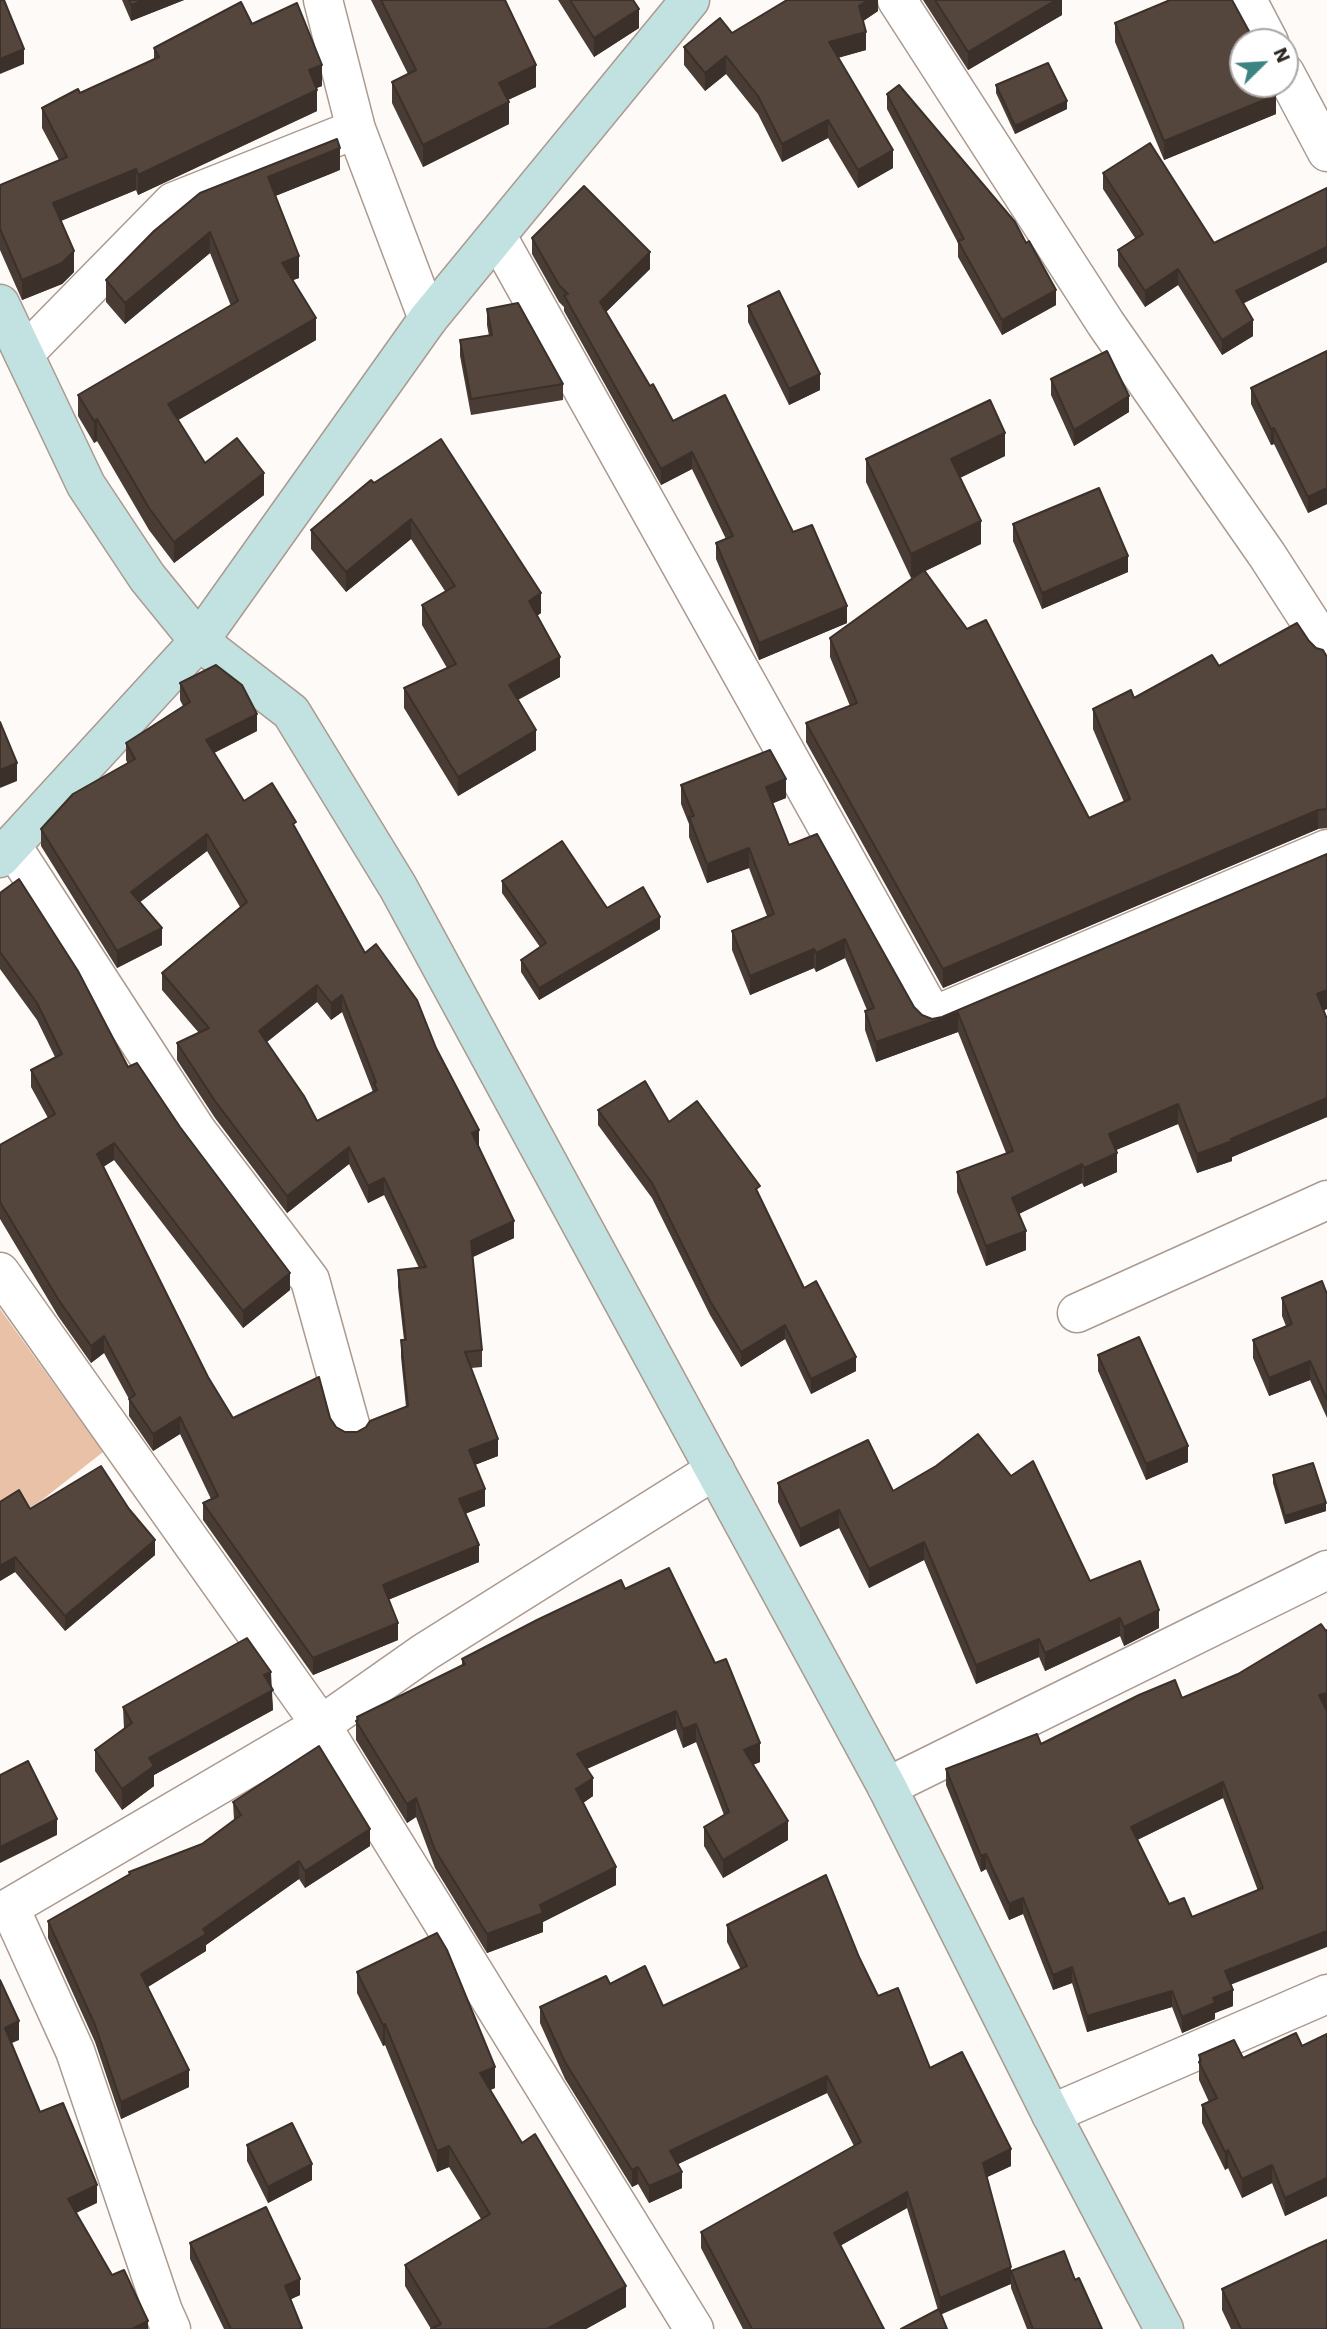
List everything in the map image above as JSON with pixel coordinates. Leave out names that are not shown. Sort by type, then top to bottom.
[{"type":"street","points":[[323,0],[356,129],[428,319]]},
{"type":"street","points":[[351,1428],[310,1280],[197,1131],[6,852],[199,641],[428,319],[690,0]]},
{"type":"street","points":[[897,0],[1106,324],[1267,555],[1327,648]]},
{"type":"street","points":[[1247,0],[1262,28]]},
{"type":"street","points":[[1298,98],[1327,152]]},
{"type":"street","points":[[24,354],[173,202],[356,129]]},
{"type":"street","points":[[497,236],[933,1016],[1327,849]]},
{"type":"street","points":[[0,304],[86,485],[147,577],[199,641],[291,712],[398,887],[887,1787],[1051,2114],[1164,2329]]},
{"type":"street","points":[[1077,1313],[1327,1200]]},
{"type":"street","points":[[0,1272],[321,1725],[694,2329]]},
{"type":"street","points":[[171,2329],[75,2051],[5,1910],[321,1725],[425,1652],[715,1471]]},
{"type":"street","points":[[887,1787],[1327,1570]]},
{"type":"street","points":[[1051,2114],[1327,1994]]},
{"type":"shaded area","points":[[0,1309],[103,1452],[0,1533]]},
{"type":"building","points":[[0,0],[4,0],[24,49],[0,59]]},
{"type":"building","points":[[129,0],[144,0],[131,5]]},
{"type":"building","points":[[381,0],[505,0],[536,65],[499,83],[509,102],[423,145],[392,82],[416,70]]},
{"type":"building","points":[[570,0],[633,0],[639,9],[594,38]]},
{"type":"building","points":[[787,0],[868,0],[859,6],[866,32],[829,42],[893,150],[858,170],[828,120],[782,144],[758,96],[726,56],[705,73],[684,47],[720,18],[732,33]]},
{"type":"building","points":[[935,0],[1056,0],[968,52]]},
{"type":"building","points":[[1170,0],[1232,0],[1247,28],[1229,28],[1229,98],[1269,98],[1164,141],[1115,23]]},
{"type":"building","points":[[241,2],[252,24],[297,3],[322,65],[309,70],[317,90],[138,175],[136,169],[53,203],[74,251],[62,263],[22,280],[0,229],[0,185],[67,157],[42,108],[78,89],[80,93],[159,57],[154,48]]},
{"type":"building","points":[[1048,63],[1067,101],[1015,126],[996,85]]},
{"type":"building","points":[[899,85],[1015,222],[1026,243],[1029,241],[1056,290],[1002,320],[958,241],[964,239],[887,94]]},
{"type":"building","points":[[337,139],[340,148],[268,177],[299,256],[282,263],[316,318],[168,404],[205,463],[237,438],[264,473],[174,542],[149,508],[97,419],[94,421],[78,395],[238,301],[210,232],[125,303],[106,280],[154,231],[200,193]]},
{"type":"building","points":[[1150,143],[1214,243],[1327,188],[1327,247],[1236,291],[1253,320],[1222,340],[1178,269],[1145,291],[1118,250],[1143,234],[1103,173]]},
{"type":"building","points":[[584,186],[650,252],[600,302],[650,386],[653,384],[673,421],[725,395],[793,532],[812,525],[847,606],[759,643],[716,543],[733,536],[692,452],[661,469],[564,295],[568,294],[559,285],[532,238]]},
{"type":"building","points":[[779,291],[820,374],[789,389],[748,306]]},
{"type":"building","points":[[518,303],[563,384],[471,399],[460,340],[492,335],[487,309]]},
{"type":"building","points":[[1107,351],[1129,396],[1074,430],[1051,379]]},
{"type":"building","points":[[1327,351],[1327,488],[1308,497],[1251,388]]},
{"type":"building","points":[[990,400],[1005,433],[951,459],[981,521],[911,554],[866,459]]},
{"type":"building","points":[[441,439],[541,593],[529,601],[560,657],[509,685],[536,730],[458,777],[404,688],[456,664],[422,605],[455,586],[411,519],[346,572],[311,530],[371,480],[374,483]]},
{"type":"building","points":[[1099,488],[1128,556],[1042,593],[1013,524]]},
{"type":"building","points":[[924,570],[967,629],[986,620],[1089,818],[1130,799],[1093,709],[1131,690],[1134,698],[1212,655],[1219,666],[1297,623],[1309,641],[1316,648],[1323,650],[1327,657],[1327,809],[1318,810],[943,969],[806,723],[857,703],[830,638]]},
{"type":"building","points":[[216,665],[242,685],[257,714],[206,740],[244,801],[272,783],[296,822],[293,824],[365,953],[376,944],[417,1000],[436,1048],[479,1130],[472,1133],[514,1221],[471,1241],[482,1350],[465,1352],[498,1439],[469,1450],[485,1489],[459,1499],[479,1545],[383,1585],[398,1623],[313,1658],[203,1503],[218,1496],[180,1417],[153,1434],[129,1399],[135,1395],[104,1336],[91,1346],[58,1299],[0,1202],[0,1145],[55,1114],[31,1070],[62,1054],[37,1003],[0,952],[0,893],[19,879],[78,971],[128,1067],[137,1063],[180,1127],[290,1273],[243,1311],[114,1143],[97,1154],[208,1377],[233,1418],[319,1377],[330,1418],[336,1427],[345,1432],[357,1432],[370,1421],[408,1406],[401,1340],[406,1340],[398,1270],[426,1267],[384,1178],[368,1186],[349,1147],[287,1196],[215,1101],[177,1043],[209,1028],[162,973],[247,902],[207,834],[131,892],[162,928],[117,951],[41,829],[73,794],[135,759],[126,743],[190,702],[180,683]],"holes":[[[317,985],[331,1003],[342,995],[377,1090],[317,1121],[304,1096],[259,1031]]]},
{"type":"building","points":[[0,722],[17,763],[0,770]]},
{"type":"building","points":[[770,750],[786,779],[766,787],[789,845],[817,834],[914,1007],[922,1015],[932,1019],[1327,854],[1327,990],[1317,994],[1327,1019],[1327,1098],[1197,1154],[1178,1104],[1109,1134],[1117,1153],[1084,1168],[1082,1164],[1012,1198],[1026,1231],[986,1246],[957,1172],[1013,1151],[958,1013],[876,1042],[865,1011],[874,1008],[845,939],[816,953],[814,949],[750,976],[732,931],[774,914],[749,848],[707,864],[689,817],[694,816],[681,785]]},
{"type":"building","points":[[562,841],[607,908],[643,887],[660,917],[539,988],[521,960],[546,943],[502,881]]},
{"type":"building","points":[[645,1081],[669,1122],[697,1101],[760,1186],[756,1189],[804,1288],[816,1281],[856,1357],[811,1379],[785,1325],[741,1352],[710,1301],[652,1183],[598,1110]]},
{"type":"building","points":[[1322,1281],[1327,1294],[1327,1400],[1310,1361],[1269,1378],[1253,1340],[1292,1324],[1282,1298]]},
{"type":"building","points":[[1139,1337],[1188,1446],[1146,1464],[1098,1355]]},
{"type":"building","points":[[978,1434],[1011,1476],[1033,1461],[1090,1581],[1140,1561],[1159,1610],[1124,1627],[1120,1618],[1045,1653],[1039,1639],[976,1665],[924,1542],[869,1569],[839,1510],[800,1529],[778,1483],[868,1440],[893,1491],[936,1466]]},
{"type":"building","points":[[1313,1463],[1326,1503],[1285,1516],[1273,1475]]},
{"type":"building","points":[[101,1466],[129,1509],[155,1540],[65,1616],[15,1557],[0,1566],[0,1502],[19,1490],[30,1509]]},
{"type":"building","points":[[669,1568],[715,1663],[726,1659],[760,1743],[744,1750],[788,1821],[723,1860],[704,1827],[729,1812],[696,1724],[683,1729],[676,1711],[577,1754],[593,1778],[576,1789],[616,1867],[540,1905],[543,1913],[487,1934],[435,1850],[416,1798],[407,1804],[356,1721],[357,1717],[465,1664],[462,1659],[537,1620],[621,1580],[625,1589]]},
{"type":"building","points":[[1321,1624],[1327,1630],[1327,1693],[1319,1695],[1327,1711],[1327,1931],[1225,1971],[1233,1990],[1213,1998],[1215,2003],[1182,2017],[1172,1991],[1087,2016],[1072,1967],[1053,1975],[1023,1898],[1009,1904],[986,1854],[981,1856],[946,1769],[1037,1734],[1041,1744],[1175,1680],[1182,1698],[1238,1674]],"holes":[[[1223,1782],[1263,1888],[1192,1917],[1184,1898],[1169,1904],[1131,1827]]]},
{"type":"building","points":[[247,1638],[271,1672],[264,1675],[273,1690],[149,1758],[154,1766],[122,1789],[95,1750],[132,1723],[123,1707]]},
{"type":"building","points":[[319,1746],[370,1829],[305,1871],[299,1861],[203,1929],[206,1934],[141,1974],[189,2070],[121,2102],[95,2025],[48,1921],[130,1874],[129,1872],[202,1844],[241,1815],[233,1802]]},
{"type":"building","points":[[28,1761],[57,1819],[0,1847],[0,1775]]},
{"type":"building","points":[[826,1875],[878,1996],[898,1988],[930,2068],[962,2052],[1011,2149],[983,2163],[1011,2267],[940,2298],[907,2192],[834,2233],[884,2329],[752,2329],[701,2232],[861,2142],[827,2076],[670,2151],[682,2172],[649,2186],[638,2167],[632,2170],[565,2062],[540,2007],[606,1976],[610,1984],[645,1966],[663,2006],[747,1966],[727,1925]]},
{"type":"building","points":[[437,1933],[447,1950],[495,2067],[480,2073],[522,2143],[535,2134],[626,2286],[547,2329],[431,2329],[441,2324],[405,2265],[490,2214],[449,2146],[437,2151],[385,2024],[383,2025],[357,1972]]},
{"type":"building","points":[[0,1980],[19,2021],[5,2028],[40,2112],[63,2103],[97,2185],[68,2199],[112,2275],[124,2270],[148,2321],[132,2329],[0,2329]]},
{"type":"building","points":[[1296,2033],[1302,2046],[1327,2034],[1327,2178],[1285,2198],[1272,2165],[1242,2179],[1228,2150],[1225,2152],[1202,2105],[1217,2098],[1199,2062],[1199,2055],[1234,2040],[1243,2058]]},
{"type":"building","points":[[292,2123],[312,2164],[268,2187],[247,2145]]},
{"type":"building","points":[[266,2207],[300,2279],[285,2286],[302,2328],[231,2329],[190,2243]]},
{"type":"building","points":[[1327,2240],[1327,2328],[1241,2329],[1222,2289]]},
{"type":"building","points":[[1064,2251],[1075,2280],[1079,2278],[1102,2329],[1033,2329],[1011,2271]]},
{"type":"building","points":[[939,2309],[947,2329],[901,2329]]}]
